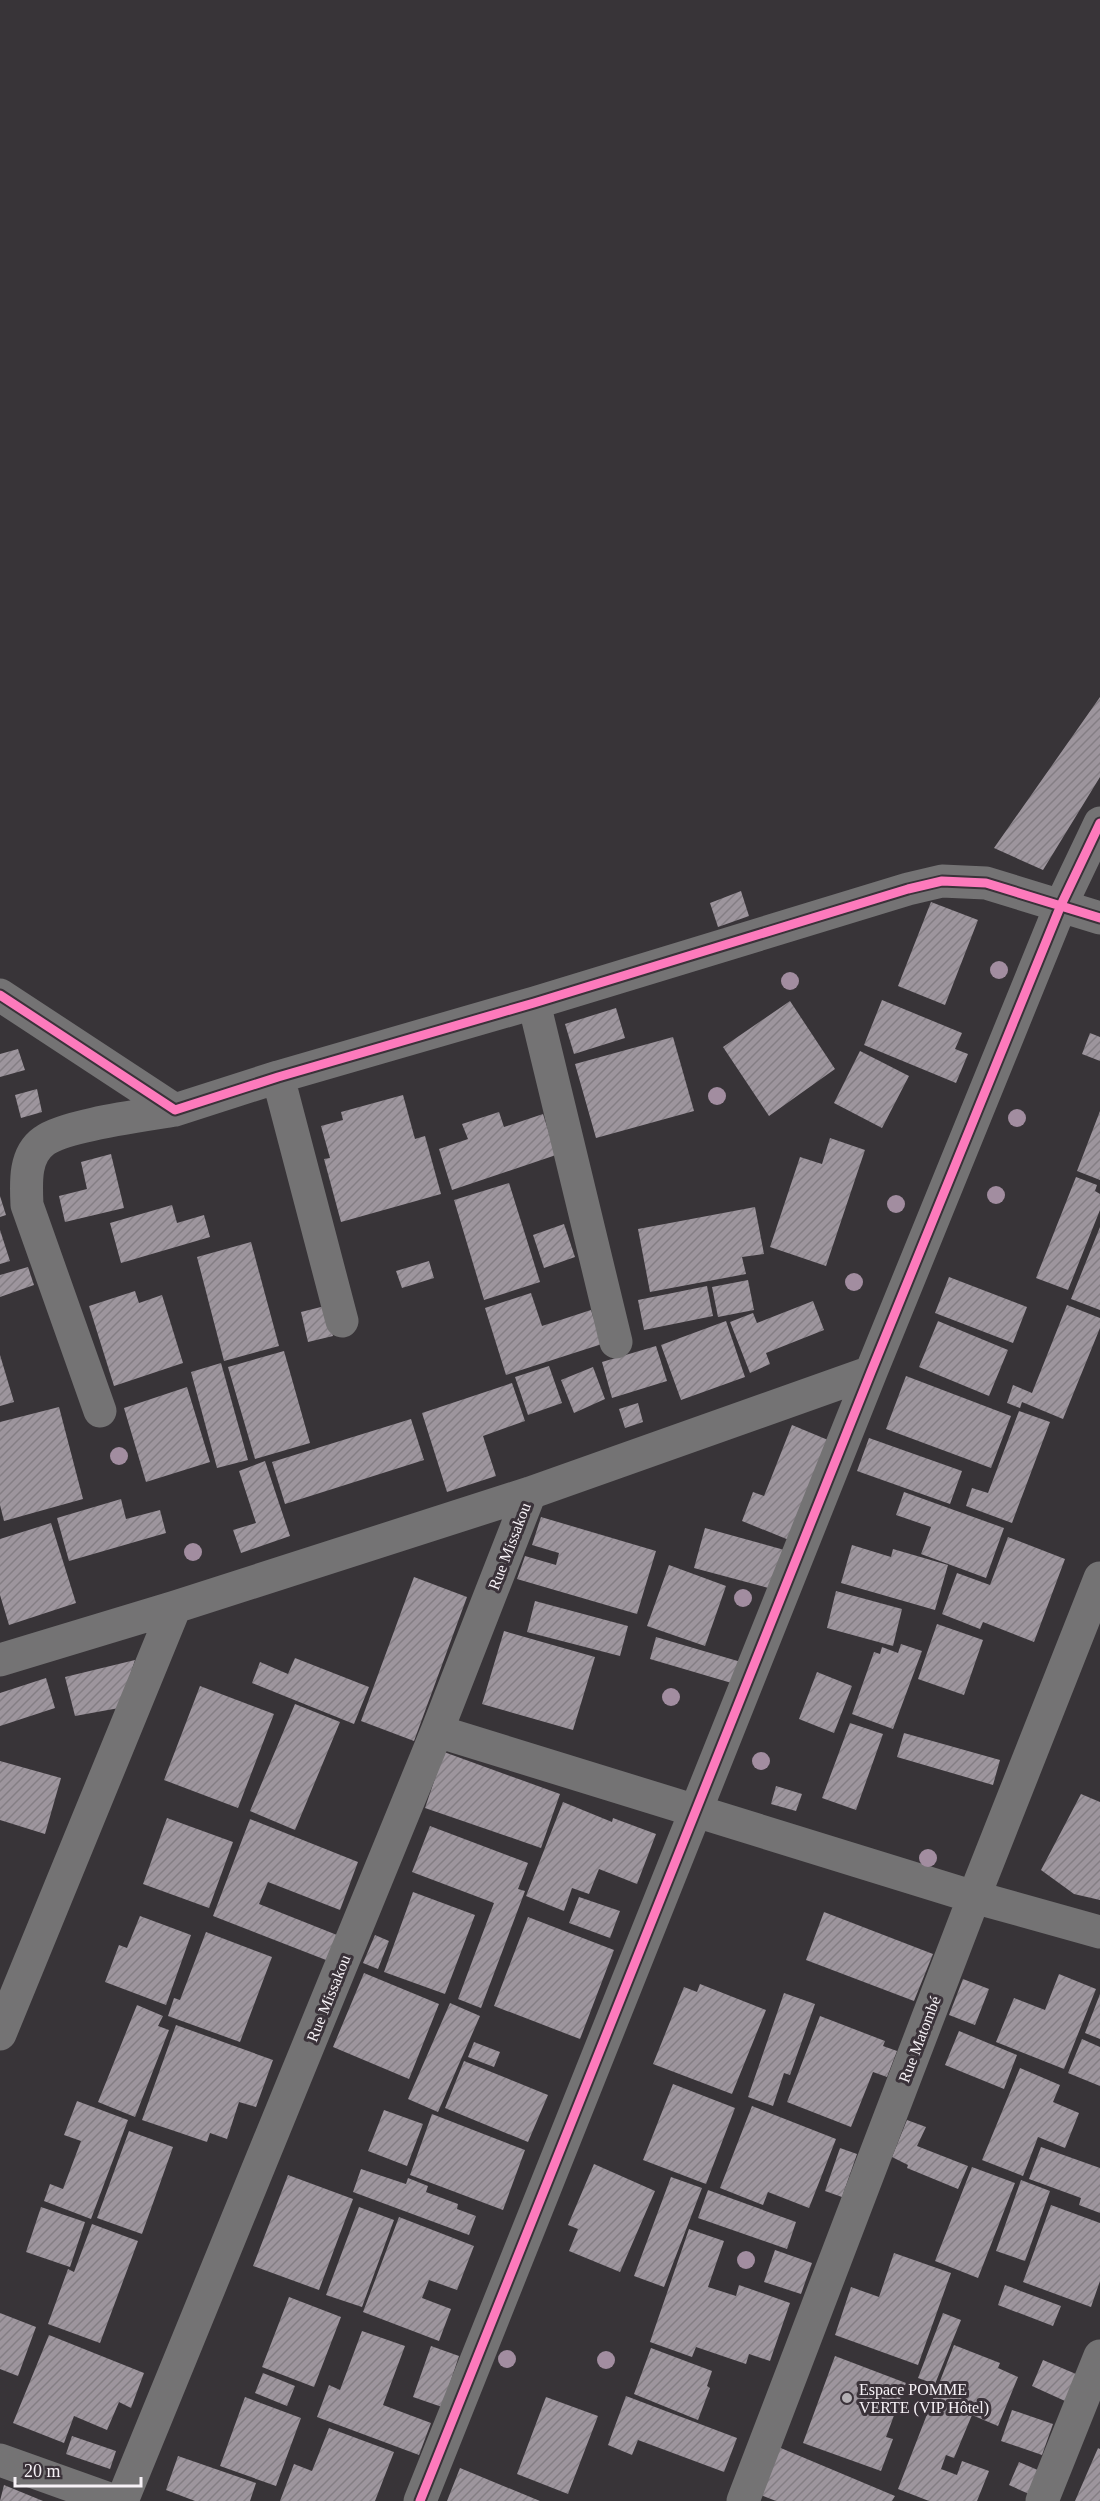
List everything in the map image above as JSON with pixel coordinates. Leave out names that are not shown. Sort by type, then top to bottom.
[{"type":"street","points":[[420,2501],[871,1372],[1061,905],[1100,823]]},
{"type":"street","points":[[100,1411],[27,1205],[25,1180],[31,1158],[43,1141],[63,1132],[175,1110],[278,1077],[534,1003],[908,889],[942,881],[986,883],[1100,918]]},
{"type":"street","points":[[0,995],[175,1110]]},
{"type":"street","points":[[534,1003],[616,1342]]},
{"type":"street","points":[[278,1077],[342,1320]]},
{"type":"street","points":[[0,1660],[175,1607],[530,1493],[871,1372]]},
{"type":"street","name":"Rue Missakou","points":[[122,2501],[437,1731],[530,1493]]},
{"type":"street","name":"Rue Matombé","points":[[742,2501],[974,1897],[1100,1578]]},
{"type":"street","points":[[0,2034],[175,1607]]},
{"type":"street","points":[[437,1731],[696,1809],[974,1897],[1100,1932]]},
{"type":"street","points":[[1042,2501],[1100,2355]]},
{"type":"street","points":[[0,2460],[115,2501]]},
{"type":"building","points":[[1100,697],[1100,777],[1043,870],[994,848]]},
{"type":"building","points":[[741,891],[749,916],[718,927],[710,903]]},
{"type":"building","points":[[931,902],[978,920],[945,1005],[898,986]]},
{"type":"building","points":[[882,1000],[962,1033],[955,1049],[968,1054],[956,1083],[864,1045]]},
{"type":"building","points":[[790,1001],[835,1069],[769,1116],[723,1047]]},
{"type":"building","points":[[616,1008],[625,1038],[574,1054],[565,1024]]},
{"type":"building","points":[[1090,1033],[1100,1037],[1100,1061],[1082,1054]]},
{"type":"building","points":[[673,1037],[694,1111],[596,1138],[575,1064]]},
{"type":"building","points":[[18,1049],[25,1070],[0,1077],[0,1054]]},
{"type":"building","points":[[860,1051],[909,1076],[882,1128],[834,1103]]},
{"type":"building","points":[[37,1089],[42,1112],[21,1118],[15,1095]]},
{"type":"building","points":[[403,1095],[415,1139],[425,1136],[441,1194],[341,1222],[324,1159],[330,1158],[321,1126],[343,1120],[341,1112]]},
{"type":"building","points":[[1100,1111],[1100,1180],[1077,1171]]},
{"type":"building","points":[[499,1112],[504,1127],[543,1114],[556,1155],[452,1190],[439,1149],[468,1139],[462,1124]]},
{"type":"building","points":[[830,1138],[865,1150],[826,1266],[770,1247],[800,1157],[822,1164]]},
{"type":"building","points":[[111,1154],[124,1208],[65,1222],[59,1196],[87,1189],[81,1162]]},
{"type":"building","points":[[1076,1177],[1097,1185],[1095,1191],[1100,1194],[1100,1210],[1068,1290],[1036,1278]]},
{"type":"building","points":[[509,1183],[540,1282],[484,1300],[454,1200]]},
{"type":"building","points":[[0,1196],[6,1215],[0,1217]]},
{"type":"building","points":[[172,1205],[177,1223],[204,1215],[210,1237],[121,1263],[110,1223]]},
{"type":"building","points":[[755,1207],[764,1254],[742,1257],[746,1274],[650,1292],[638,1229]]},
{"type":"building","points":[[564,1224],[575,1257],[544,1268],[533,1235]]},
{"type":"building","points":[[1100,1227],[1100,1310],[1071,1299]]},
{"type":"building","points":[[0,1230],[10,1261],[0,1264]]},
{"type":"building","points":[[251,1242],[279,1346],[224,1361],[197,1257]]},
{"type":"building","points":[[429,1261],[434,1278],[402,1288],[396,1271]]},
{"type":"building","points":[[28,1267],[34,1285],[0,1297],[0,1275]]},
{"type":"building","points":[[949,1277],[1027,1307],[1013,1343],[935,1313]]},
{"type":"building","points":[[748,1280],[754,1310],[718,1317],[712,1287]]},
{"type":"building","points":[[707,1286],[713,1316],[644,1330],[638,1300]]},
{"type":"building","points":[[135,1291],[139,1303],[162,1295],[183,1363],[114,1386],[89,1306]]},
{"type":"building","points":[[531,1293],[542,1326],[591,1310],[602,1344],[506,1375],[485,1308]]},
{"type":"building","points":[[813,1301],[824,1330],[766,1353],[770,1364],[750,1373],[730,1322],[753,1313],[757,1323]]},
{"type":"building","points":[[1067,1305],[1100,1318],[1100,1328],[1063,1419],[1022,1402],[1020,1408],[1007,1403],[1013,1385],[1032,1393]]},
{"type":"building","points":[[325,1306],[333,1336],[308,1342],[301,1312]]},
{"type":"building","points":[[726,1321],[745,1377],[681,1400],[661,1345]]},
{"type":"building","points":[[938,1321],[1008,1350],[989,1396],[919,1367]]},
{"type":"building","points":[[656,1346],[667,1381],[612,1398],[602,1362]]},
{"type":"building","points":[[284,1351],[310,1443],[255,1459],[228,1367]]},
{"type":"building","points":[[0,1355],[14,1402],[0,1406]]},
{"type":"building","points":[[221,1363],[248,1460],[217,1468],[191,1372]]},
{"type":"building","points":[[549,1366],[562,1403],[528,1415],[515,1377]]},
{"type":"building","points":[[593,1367],[605,1399],[574,1413],[561,1380]]},
{"type":"building","points":[[906,1376],[1011,1416],[991,1468],[886,1429]]},
{"type":"building","points":[[512,1383],[525,1421],[483,1436],[496,1476],[447,1492],[422,1413]]},
{"type":"building","points":[[187,1387],[210,1462],[146,1482],[124,1408]]},
{"type":"building","points":[[638,1403],[643,1422],[625,1428],[619,1409]]},
{"type":"building","points":[[59,1407],[83,1499],[4,1521],[0,1505],[0,1422]]},
{"type":"building","points":[[1019,1411],[1050,1422],[1012,1523],[966,1506],[972,1488],[988,1493]]},
{"type":"building","points":[[411,1419],[424,1460],[285,1504],[272,1462]]},
{"type":"building","points":[[792,1425],[828,1440],[789,1540],[742,1521],[753,1492],[764,1496]]},
{"type":"building","points":[[869,1438],[962,1471],[950,1504],[857,1471]]},
{"type":"building","points":[[265,1461],[290,1536],[241,1553],[233,1530],[256,1523],[239,1471]]},
{"type":"building","points":[[904,1492],[1004,1528],[986,1578],[921,1554],[931,1527],[896,1515]]},
{"type":"building","points":[[121,1499],[126,1519],[160,1510],[166,1533],[69,1561],[57,1518]]},
{"type":"building","points":[[541,1517],[656,1551],[637,1614],[517,1579],[525,1556],[556,1565],[559,1553],[532,1545]]},
{"type":"building","points":[[51,1523],[76,1603],[9,1625],[0,1595],[0,1539]]},
{"type":"building","points":[[705,1528],[788,1551],[776,1590],[694,1568]]},
{"type":"building","points":[[1008,1537],[1065,1559],[1034,1642],[983,1622],[980,1629],[942,1614],[957,1573],[990,1585]]},
{"type":"building","points":[[852,1545],[891,1557],[893,1549],[948,1565],[935,1610],[841,1583]]},
{"type":"building","points":[[669,1565],[726,1586],[705,1646],[647,1626]]},
{"type":"building","points":[[414,1577],[467,1597],[414,1741],[361,1721]]},
{"type":"building","points":[[836,1591],[902,1609],[893,1646],[827,1628]]},
{"type":"building","points":[[535,1601],[628,1626],[620,1656],[527,1632]]},
{"type":"building","points":[[937,1624],[983,1640],[964,1695],[918,1679]]},
{"type":"building","points":[[504,1631],[595,1657],[573,1730],[482,1704]]},
{"type":"building","points":[[656,1637],[741,1662],[735,1684],[650,1659]]},
{"type":"building","points":[[901,1644],[922,1651],[893,1729],[852,1714],[874,1652],[880,1654],[882,1647],[898,1653]]},
{"type":"building","points":[[295,1658],[369,1687],[354,1724],[252,1683],[260,1662],[288,1674]]},
{"type":"building","points":[[135,1660],[119,1708],[75,1716],[65,1677]]},
{"type":"building","points":[[817,1672],[852,1686],[834,1733],[799,1719]]},
{"type":"building","points":[[46,1678],[55,1708],[0,1726],[0,1693]]},
{"type":"building","points":[[200,1686],[274,1714],[238,1808],[164,1780]]},
{"type":"building","points":[[295,1704],[340,1722],[295,1830],[250,1811]]},
{"type":"building","points":[[850,1723],[883,1734],[856,1810],[822,1798]]},
{"type":"building","points":[[904,1733],[1000,1760],[993,1785],[897,1757]]},
{"type":"building","points":[[444,1752],[560,1794],[541,1848],[425,1808]]},
{"type":"building","points":[[0,1761],[61,1778],[45,1834],[0,1820]]},
{"type":"building","points":[[776,1786],[802,1794],[796,1811],[771,1804]]},
{"type":"building","points":[[1081,1794],[1100,1802],[1100,1900],[1074,1894],[1041,1870]]},
{"type":"building","points":[[563,1802],[612,1822],[613,1818],[656,1834],[637,1884],[599,1869],[589,1894],[572,1888],[564,1911],[526,1896]]},
{"type":"building","points":[[167,1818],[233,1842],[209,1908],[143,1884]]},
{"type":"building","points":[[250,1819],[358,1862],[340,1910],[268,1882],[259,1904],[337,1935],[326,1960],[213,1916]]},
{"type":"building","points":[[430,1826],[528,1863],[518,1889],[525,1891],[481,2008],[458,1999],[494,1903],[412,1872]]},
{"type":"building","points":[[413,1892],[475,1915],[445,1994],[384,1972]]},
{"type":"building","points":[[579,1897],[620,1911],[610,1938],[569,1923]]},
{"type":"building","points":[[824,1912],[933,1954],[914,2001],[806,1960]]},
{"type":"building","points":[[140,1916],[191,1935],[166,2005],[105,1982],[119,1945],[127,1948]]},
{"type":"building","points":[[528,1917],[614,1950],[580,2039],[494,2006]]},
{"type":"building","points":[[206,1932],[272,1957],[240,2042],[168,2016],[174,1998],[180,2000]]},
{"type":"building","points":[[375,1935],[389,1941],[378,1969],[363,1963]]},
{"type":"building","points":[[364,1973],[439,2004],[409,2079],[333,2047]]},
{"type":"building","points":[[1059,1974],[1096,1989],[1064,2069],[996,2042],[1014,1998],[1045,2010]]},
{"type":"building","points":[[963,1979],[989,1989],[975,2025],[949,2015]]},
{"type":"building","points":[[700,1984],[766,2010],[732,2094],[653,2064],[684,1987],[697,1992]]},
{"type":"building","points":[[784,1993],[815,2004],[790,2075],[784,2073],[773,2106],[748,2097]]},
{"type":"building","points":[[1100,1994],[1100,2039],[1085,2033]]},
{"type":"building","points":[[450,2003],[480,2016],[438,2112],[408,2099]]},
{"type":"building","points":[[137,2005],[163,2016],[158,2026],[169,2030],[135,2117],[98,2102]]},
{"type":"building","points":[[820,2016],[885,2041],[883,2046],[897,2051],[887,2077],[873,2072],[851,2127],[787,2102]]},
{"type":"building","points":[[176,2025],[273,2060],[256,2107],[239,2102],[227,2139],[210,2133],[207,2142],[142,2120]]},
{"type":"building","points":[[959,2031],[1017,2055],[1004,2089],[945,2065]]},
{"type":"building","points":[[1082,2039],[1100,2047],[1100,2086],[1068,2073]]},
{"type":"building","points":[[474,2042],[500,2052],[494,2067],[468,2057]]},
{"type":"building","points":[[464,2061],[548,2095],[528,2142],[445,2108]]},
{"type":"building","points":[[1020,2068],[1060,2085],[1053,2102],[1079,2113],[1065,2148],[1038,2137],[1023,2176],[982,2160]]},
{"type":"building","points":[[673,2084],[735,2108],[706,2184],[643,2160]]},
{"type":"building","points":[[77,2101],[128,2120],[91,2219],[44,2201],[50,2184],[63,2189],[81,2141],[64,2135]]},
{"type":"building","points":[[752,2106],[836,2139],[809,2208],[768,2192],[763,2205],[720,2188]]},
{"type":"building","points":[[384,2110],[423,2124],[407,2166],[368,2151]]},
{"type":"building","points":[[432,2114],[525,2150],[503,2210],[410,2175]]},
{"type":"building","points":[[907,2120],[926,2127],[917,2146],[968,2166],[958,2189],[907,2168],[908,2165],[892,2157]]},
{"type":"building","points":[[129,2131],[173,2147],[142,2234],[97,2218]]},
{"type":"building","points":[[1041,2147],[1100,2168],[1100,2213],[1079,2205],[1081,2198],[1029,2179]]},
{"type":"building","points":[[840,2148],[857,2154],[842,2197],[825,2191]]},
{"type":"building","points":[[594,2164],[655,2191],[620,2272],[569,2251],[578,2229],[568,2225]]},
{"type":"building","points":[[972,2167],[1015,2183],[978,2278],[935,2261]]},
{"type":"building","points":[[361,2169],[406,2184],[408,2178],[428,2186],[426,2192],[458,2204],[457,2209],[476,2216],[469,2235],[353,2192]]},
{"type":"building","points":[[288,2175],[353,2199],[319,2290],[253,2266]]},
{"type":"building","points":[[671,2177],[702,2188],[664,2287],[634,2276]]},
{"type":"building","points":[[1021,2180],[1050,2191],[1025,2261],[996,2251]]},
{"type":"building","points":[[708,2190],[796,2222],[787,2249],[698,2218]]},
{"type":"building","points":[[1051,2205],[1100,2223],[1100,2281],[1091,2307],[1023,2282]]},
{"type":"building","points":[[41,2207],[85,2222],[70,2267],[26,2252]]},
{"type":"building","points":[[359,2207],[394,2220],[362,2307],[326,2295]]},
{"type":"building","points":[[399,2217],[474,2246],[457,2290],[429,2280],[422,2298],[451,2309],[439,2341],[363,2312]]},
{"type":"building","points":[[92,2224],[138,2241],[100,2343],[48,2324],[68,2269],[74,2272]]},
{"type":"building","points":[[689,2229],[724,2241],[708,2287],[736,2296],[739,2285],[790,2303],[770,2361],[749,2354],[746,2364],[696,2347],[692,2357],[650,2342]]},
{"type":"building","points":[[775,2250],[812,2263],[801,2294],[764,2282]]},
{"type":"building","points":[[894,2253],[951,2273],[918,2365],[835,2335],[851,2287],[879,2297]]},
{"type":"building","points":[[1005,2285],[1061,2306],[1053,2326],[998,2305]]},
{"type":"building","points":[[289,2297],[341,2317],[314,2387],[262,2367]]},
{"type":"building","points":[[0,2313],[36,2327],[18,2376],[0,2369]]},
{"type":"building","points":[[943,2313],[961,2320],[935,2384],[918,2378]]},
{"type":"building","points":[[362,2331],[405,2346],[383,2405],[431,2423],[419,2455],[317,2417],[329,2385],[340,2390]]},
{"type":"building","points":[[49,2335],[144,2373],[131,2408],[119,2402],[107,2430],[74,2416],[64,2443],[13,2423]]},
{"type":"building","points":[[954,2345],[1000,2363],[998,2368],[1018,2377],[998,2426],[972,2415],[954,2458],[946,2455],[941,2469],[957,2475],[962,2461],[989,2471],[977,2501],[929,2501],[898,2489]]},
{"type":"building","points":[[431,2346],[459,2356],[442,2407],[413,2397]]},
{"type":"building","points":[[651,2348],[712,2371],[707,2386],[710,2388],[698,2420],[634,2394]]},
{"type":"building","points":[[835,2356],[906,2383],[886,2437],[893,2439],[881,2471],[803,2443]]},
{"type":"building","points":[[1043,2360],[1076,2374],[1065,2401],[1032,2386]]},
{"type":"building","points":[[263,2373],[295,2386],[287,2406],[255,2393]]},
{"type":"building","points":[[626,2396],[737,2438],[724,2472],[638,2440],[632,2455],[608,2445]]},
{"type":"building","points":[[245,2397],[301,2418],[276,2486],[220,2466]]},
{"type":"building","points":[[546,2397],[598,2416],[568,2494],[517,2474]]},
{"type":"building","points":[[1012,2410],[1053,2424],[1042,2455],[1001,2441]]},
{"type":"building","points":[[329,2428],[394,2452],[375,2501],[280,2501],[294,2464],[312,2471]]},
{"type":"building","points":[[72,2436],[116,2451],[110,2469],[66,2454]]},
{"type":"building","points":[[776,2446],[895,2496],[892,2501],[776,2501],[756,2493]]},
{"type":"building","points":[[1098,2448],[1100,2449],[1100,2501],[1075,2501]]},
{"type":"building","points":[[178,2456],[256,2483],[250,2501],[195,2501],[166,2490]]},
{"type":"building","points":[[1019,2462],[1040,2471],[1029,2494],[1009,2485]]},
{"type":"building","points":[[460,2468],[540,2501],[447,2501]]},
{"type":"building","points":[[4,2485],[43,2501],[0,2501]]},
{"type":"cycle path","points":[[420,2501],[871,1372],[1061,905],[1100,823]]},
{"type":"cycle path","points":[[0,995],[175,1110],[278,1077],[534,1003],[908,889],[942,881],[986,883],[1100,918]]},
{"type":"place","name":"Espace POMME VERTE (VIP Hôtel)","points":[[847,2398]]}]
